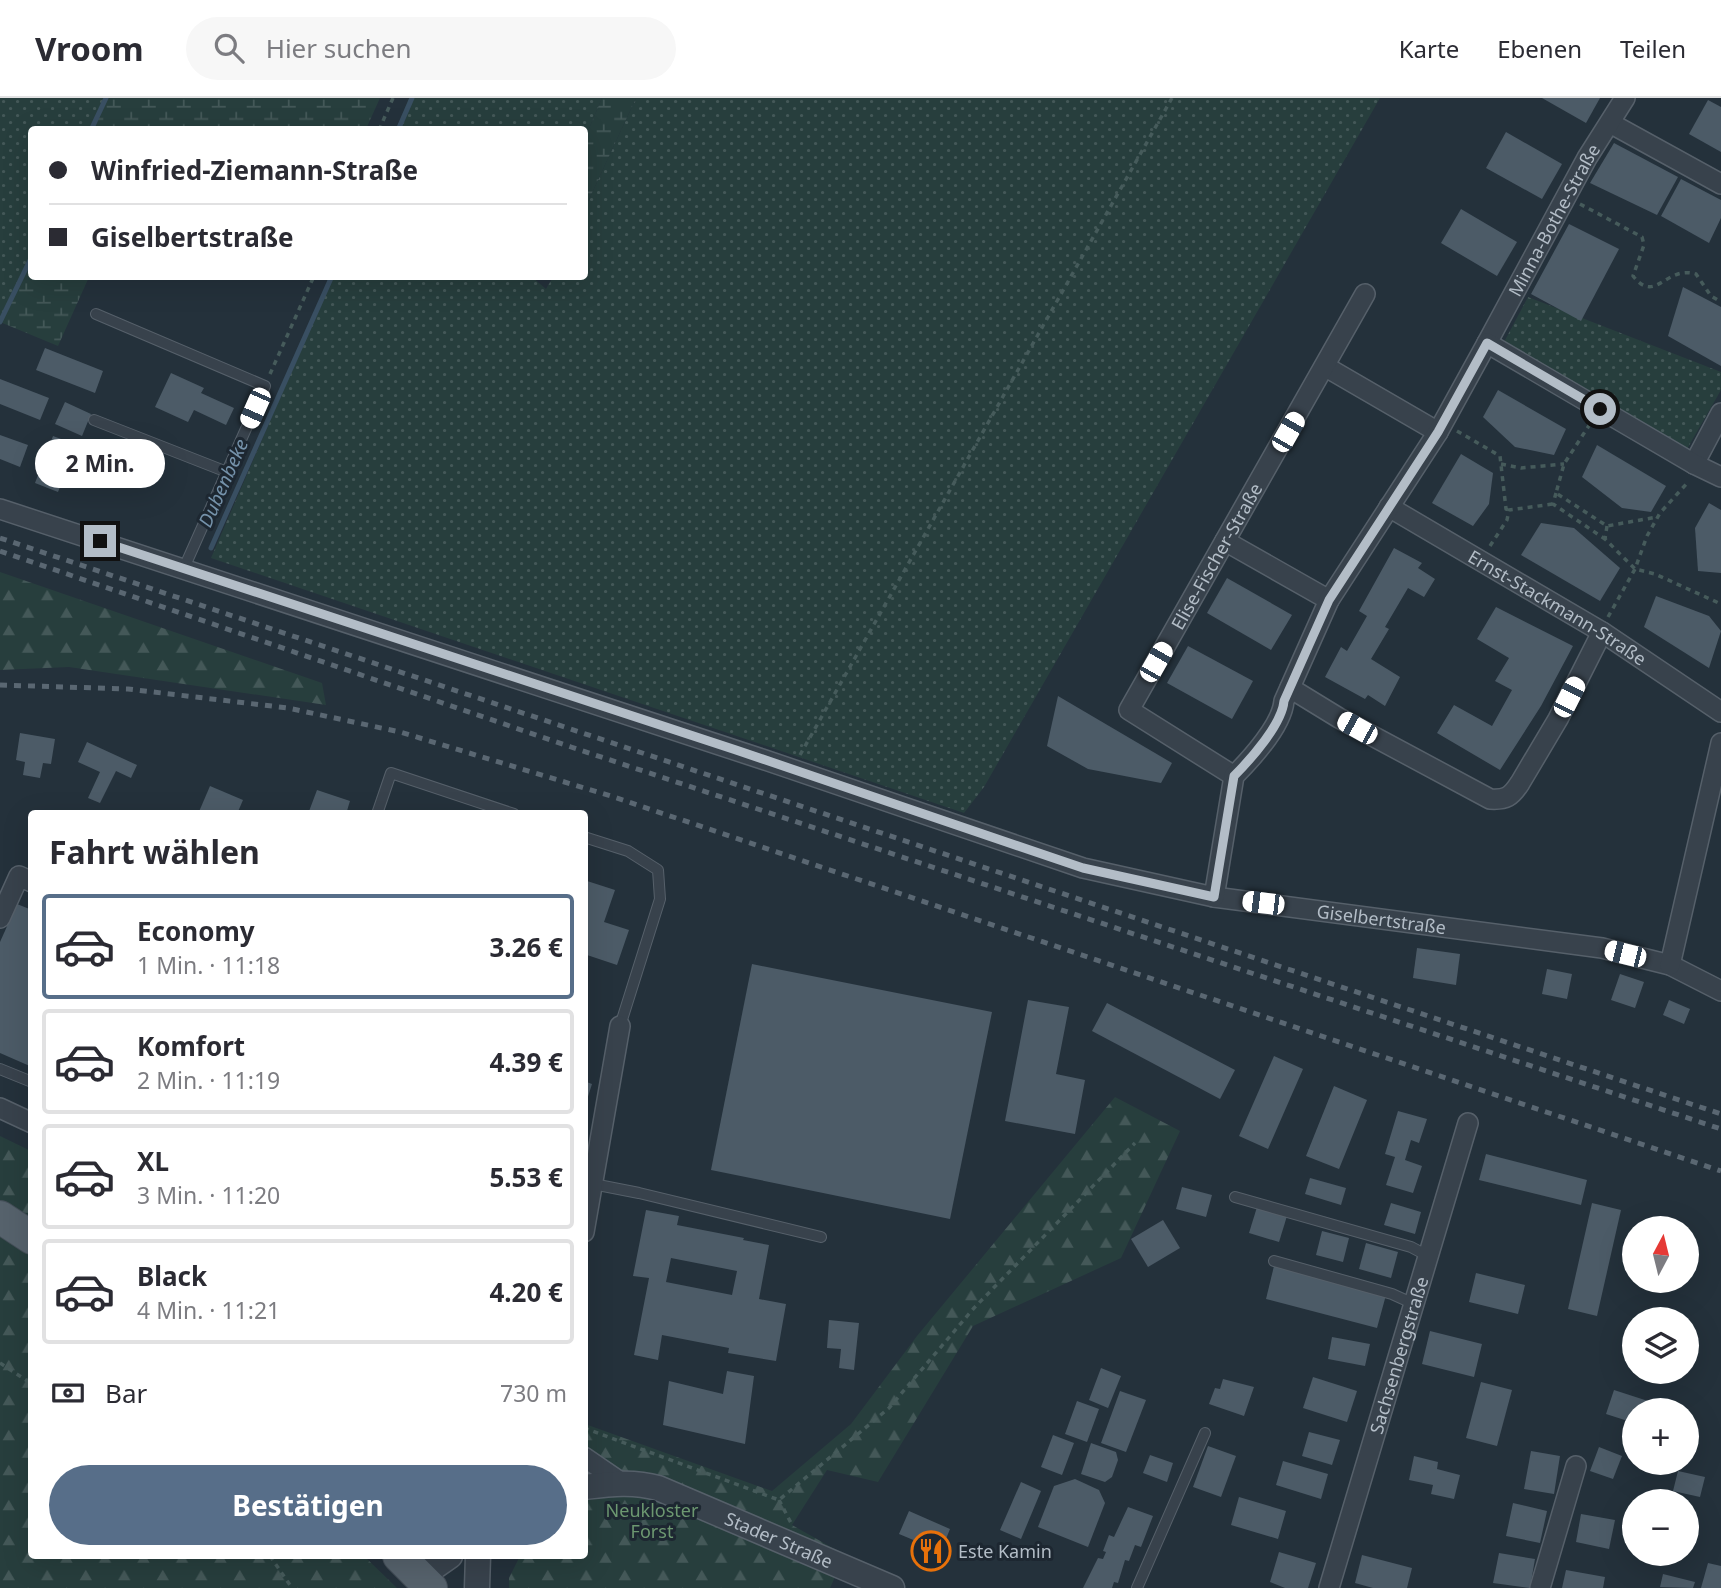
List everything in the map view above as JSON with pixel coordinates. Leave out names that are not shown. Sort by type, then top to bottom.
[{"type":"main road","points":[[0,1217],[28,1235]]},
{"type":"street","name":"Minna-Bothe-Straße","points":[[1234,776],[1283,712],[1290,688],[1329,600],[1440,427],[1587,158],[1625,98]]},
{"type":"street","points":[[1610,122],[1721,184]]},
{"type":"street","name":"Elise-Fischer-Straße","points":[[1234,776],[1129,710],[1366,294]]},
{"type":"street","points":[[1487,343],[1694,464],[1721,477]]},
{"type":"street","points":[[1326,367],[1440,427]]},
{"type":"street","points":[[1694,464],[1721,413]]},
{"type":"street","name":"Ernst-Stackmann-Straße","points":[[1389,507],[1602,632],[1721,712]]},
{"type":"street","name":"Giselbertstraße","points":[[0,509],[792,769],[1083,868],[1214,897],[1602,948],[1670,965],[1721,992]]},
{"type":"street","points":[[1225,541],[1329,600]]},
{"type":"street","points":[[1290,688],[1339,718],[1475,792],[1490,799],[1505,800],[1514,794],[1558,719],[1602,632]]},
{"type":"street","points":[[1670,965],[1721,743]]},
{"type":"street","points":[[1214,897],[1234,776]]},
{"type":"street","points":[[0,918],[19,876],[28,880]]},
{"type":"street","points":[[588,1200],[620,1026]]},
{"type":"street","points":[[0,1108],[28,1121]]},
{"type":"street","name":"Sachsenbergstraße","points":[[1329,1588],[1468,1123]]},
{"type":"street","points":[[588,1460],[622,1483]]},
{"type":"street","points":[[1540,1588],[1576,1466]]},
{"type":"street","name":"Stader Straße","points":[[588,1487],[642,1483],[658,1488],[892,1588]]},
{"type":"street","points":[[416,1574],[444,1559]]},
{"type":"street","points":[[477,1588],[478,1559]]},
{"type":"lane","points":[[96,314],[265,386],[184,568]]},
{"type":"lane","points":[[94,419],[227,472]]},
{"type":"lane","points":[[378,810],[391,774],[502,810]]},
{"type":"lane","points":[[588,838],[628,851],[658,870],[660,900],[620,1026]]},
{"type":"lane","points":[[0,1069],[28,1080]]},
{"type":"lane","points":[[591,1176],[639,1192],[821,1237]]},
{"type":"lane","points":[[1235,1197],[1411,1247],[1429,1256]]},
{"type":"lane","points":[[1274,1261],[1392,1294],[1414,1304]]},
{"type":"lane","points":[[1137,1588],[1205,1433]]},
{"type":"path","points":[[381,126],[393,98]]},
{"type":"path","points":[[792,769],[1172,98]]},
{"type":"path","points":[[1566,197],[1642,237],[1644,245],[1633,276],[1640,284],[1661,285],[1675,273],[1690,272],[1696,274],[1711,296],[1721,302]]},
{"type":"path","points":[[265,386],[312,280]]},
{"type":"path","points":[[1553,504],[1564,464],[1600,409]]},
{"type":"path","points":[[1440,427],[1500,456],[1506,509],[1509,510]]},
{"type":"path","points":[[1501,464],[1521,467],[1564,464]]},
{"type":"path","points":[[1602,632],[1635,569],[1657,517],[1692,478],[1694,464]]},
{"type":"path","points":[[1556,493],[1607,526],[1657,517]]},
{"type":"path","points":[[1509,510],[1553,504],[1605,539],[1635,569],[1721,604]]},
{"type":"path","points":[[1481,562],[1507,520],[1509,510]]},
{"type":"path","points":[[1605,539],[1607,526]]},
{"type":"path","points":[[588,1429],[779,1500],[889,1408],[974,1308],[1135,1143]]},
{"type":"path","points":[[0,1363],[28,1381]]},
{"type":"path","points":[[272,1559],[292,1588]]},
{"type":"green space","points":[[0,98],[106,98],[92,126],[28,126],[28,262],[0,323]]},
{"type":"green space","points":[[106,98],[380,98],[367,126],[92,126]]},
{"type":"green space","points":[[409,98],[602,98],[588,131],[588,126],[398,126]]},
{"type":"green space","points":[[602,98],[636,98],[588,202],[588,131]]},
{"type":"green space","points":[[636,98],[1380,98],[984,787],[964,813],[211,558],[331,280],[536,280],[546,289],[551,280],[588,280],[588,202]]},
{"type":"green space","points":[[28,262],[28,280],[88,280],[58,346],[0,322]]},
{"type":"green space","points":[[1528,297],[1721,372],[1721,390],[1687,449],[1503,344]]},
{"type":"green space","points":[[0,572],[322,683],[326,705],[69,667],[0,670]]},
{"type":"green space","name":"Neukloster Forst","points":[[1115,1097],[1180,1131],[1121,1258],[973,1326],[878,1482],[827,1470],[792,1525],[845,1555],[830,1588],[509,1588],[509,1578],[518,1559],[588,1559],[588,1425],[772,1491],[851,1424],[917,1336]]},
{"type":"green space","points":[[0,1136],[28,1150],[28,1559],[367,1559],[397,1588],[0,1588]]},
{"type":"building","points":[[1542,98],[1600,98],[1586,123]]},
{"type":"building","points":[[1708,100],[1721,107],[1721,152],[1689,134]]},
{"type":"building","points":[[1506,132],[1562,164],[1542,199],[1486,168]]},
{"type":"building","points":[[1614,143],[1678,177],[1657,215],[1590,183]]},
{"type":"building","points":[[1681,179],[1721,200],[1721,218],[1709,243],[1661,216]]},
{"type":"building","points":[[1461,209],[1517,242],[1497,276],[1441,243]]},
{"type":"building","points":[[1569,224],[1619,249],[1581,321],[1531,294]]},
{"type":"building","points":[[1683,287],[1721,307],[1721,366],[1668,336]]},
{"type":"building","points":[[45,348],[103,371],[95,393],[36,370]]},
{"type":"building","points":[[171,373],[204,388],[201,393],[234,408],[226,425],[194,410],[188,422],[155,407]]},
{"type":"building","points":[[0,379],[49,398],[40,420],[0,404]]},
{"type":"building","points":[[1498,390],[1566,429],[1554,455],[1515,447],[1483,417]]},
{"type":"building","points":[[65,402],[91,414],[82,436],[55,424]]},
{"type":"building","points":[[0,435],[28,445],[20,467],[0,459]]},
{"type":"building","points":[[53,436],[77,445],[58,492],[35,483]]},
{"type":"building","points":[[1597,445],[1666,486],[1651,512],[1622,508],[1582,477]]},
{"type":"building","points":[[1461,454],[1493,473],[1489,504],[1473,526],[1432,503]]},
{"type":"building","points":[[1709,503],[1721,510],[1721,573],[1698,571],[1695,528]]},
{"type":"building","points":[[1541,523],[1574,528],[1620,568],[1600,601],[1521,555]]},
{"type":"building","points":[[1394,548],[1422,563],[1418,568],[1435,579],[1424,597],[1408,588],[1385,627],[1389,629],[1371,659],[1400,677],[1385,706],[1368,695],[1365,699],[1325,677],[1341,647],[1347,651],[1367,616],[1359,611]]},
{"type":"building","points":[[1227,578],[1292,615],[1271,650],[1207,613]]},
{"type":"building","points":[[1656,596],[1709,616],[1721,631],[1709,668],[1644,627]]},
{"type":"building","points":[[1496,607],[1573,646],[1541,706],[1500,770],[1437,733],[1454,705],[1492,726],[1512,690],[1495,681],[1509,658],[1477,639]]},
{"type":"building","points":[[1188,646],[1253,681],[1232,719],[1167,683]]},
{"type":"building","points":[[1058,696],[1172,763],[1161,783],[1088,769],[1047,746]]},
{"type":"building","points":[[20,733],[55,739],[51,764],[43,763],[40,778],[23,775],[25,762],[16,760]]},
{"type":"building","points":[[87,742],[137,765],[131,778],[116,771],[100,803],[88,798],[100,772],[78,762]]},
{"type":"building","points":[[210,786],[243,800],[239,810],[200,810]]},
{"type":"building","points":[[317,790],[350,801],[347,810],[310,810]]},
{"type":"building","points":[[588,881],[615,890],[604,922],[629,930],[617,965],[588,955]]},
{"type":"building","points":[[17,904],[28,908],[28,1065],[0,1053],[0,942]]},
{"type":"building","points":[[1417,948],[1460,954],[1456,985],[1413,978]]},
{"type":"building","points":[[752,964],[992,1012],[950,1219],[711,1170]]},
{"type":"building","points":[[1547,969],[1572,974],[1567,999],[1542,994]]},
{"type":"building","points":[[1620,974],[1644,982],[1635,1008],[1611,1000]]},
{"type":"building","points":[[1028,1000],[1069,1007],[1056,1074],[1085,1080],[1075,1134],[1005,1121]]},
{"type":"building","points":[[1669,1000],[1690,1009],[1684,1024],[1663,1015]]},
{"type":"building","points":[[1107,1003],[1235,1070],[1220,1099],[1092,1031]]},
{"type":"building","points":[[1274,1056],[1303,1069],[1268,1149],[1239,1136]]},
{"type":"building","points":[[1334,1086],[1367,1100],[1339,1169],[1306,1156]]},
{"type":"building","points":[[1398,1111],[1427,1119],[1419,1143],[1411,1140],[1405,1160],[1422,1166],[1413,1193],[1386,1185],[1395,1157],[1385,1154]]},
{"type":"building","points":[[1486,1154],[1587,1180],[1581,1205],[1479,1180]]},
{"type":"building","points":[[1310,1178],[1346,1188],[1341,1205],[1305,1194]]},
{"type":"building","points":[[1182,1187],[1212,1195],[1206,1217],[1176,1209]]},
{"type":"building","points":[[1391,1203],[1421,1212],[1415,1234],[1384,1225]]},
{"type":"building","points":[[1592,1203],[1621,1210],[1597,1316],[1568,1309]]},
{"type":"building","points":[[1257,1207],[1287,1216],[1279,1242],[1249,1233]]},
{"type":"building","points":[[646,1210],[679,1216],[677,1225],[769,1245],[759,1299],[786,1304],[776,1361],[728,1353],[729,1348],[662,1335],[658,1360],[634,1355],[649,1278],[633,1276]],"holes":[[[671,1258],[737,1271],[732,1295],[666,1282]]]},
{"type":"building","points":[[1163,1220],[1180,1248],[1148,1267],[1131,1239]]},
{"type":"building","points":[[1322,1231],[1349,1238],[1343,1262],[1316,1255]]},
{"type":"building","points":[[1366,1243],[1398,1252],[1391,1278],[1359,1269]]},
{"type":"building","points":[[1274,1266],[1386,1295],[1377,1328],[1266,1299]]},
{"type":"building","points":[[1476,1273],[1525,1285],[1518,1314],[1469,1302]]},
{"type":"building","points":[[829,1320],[859,1323],[854,1370],[839,1368],[841,1349],[827,1348]]},
{"type":"building","points":[[1430,1331],[1482,1344],[1474,1377],[1422,1364]]},
{"type":"building","points":[[1332,1337],[1370,1344],[1365,1366],[1328,1359]]},
{"type":"building","points":[[1101,1368],[1121,1376],[1108,1408],[1089,1400]]},
{"type":"building","points":[[727,1371],[754,1376],[745,1444],[663,1425],[669,1381],[723,1394]]},
{"type":"building","points":[[1313,1377],[1357,1391],[1347,1422],[1303,1408]]},
{"type":"building","points":[[1223,1379],[1254,1387],[1244,1416],[1209,1404],[1215,1388],[1220,1389]]},
{"type":"building","points":[[1481,1382],[1512,1390],[1497,1446],[1466,1438]]},
{"type":"building","points":[[1614,1390],[1639,1398],[1622,1398],[1622,1419],[1606,1414]]},
{"type":"building","points":[[1120,1391],[1146,1400],[1126,1452],[1101,1443]]},
{"type":"building","points":[[1077,1401],[1099,1409],[1087,1442],[1065,1434]]},
{"type":"building","points":[[1309,1432],[1340,1440],[1332,1465],[1302,1456]]},
{"type":"building","points":[[1053,1435],[1074,1443],[1062,1475],[1041,1467]]},
{"type":"building","points":[[1091,1443],[1116,1452],[1118,1460],[1112,1477],[1105,1482],[1081,1474]]},
{"type":"building","points":[[1208,1446],[1236,1456],[1221,1497],[1193,1487]]},
{"type":"building","points":[[1599,1447],[1622,1456],[1613,1479],[1590,1471]]},
{"type":"building","points":[[1531,1451],[1560,1456],[1554,1494],[1524,1489]]},
{"type":"building","points":[[1150,1455],[1173,1463],[1167,1482],[1143,1473]]},
{"type":"building","points":[[1414,1456],[1438,1462],[1437,1469],[1460,1475],[1454,1499],[1431,1494],[1433,1485],[1409,1480]]},
{"type":"building","points":[[1283,1461],[1328,1474],[1321,1499],[1276,1485]]},
{"type":"building","points":[[1677,1475],[1705,1477],[1700,1497],[1699,1489],[1674,1489]]},
{"type":"building","points":[[1075,1479],[1099,1490],[1105,1503],[1088,1547],[1038,1527],[1054,1486]]},
{"type":"building","points":[[1021,1482],[1041,1491],[1021,1539],[1000,1530]]},
{"type":"building","points":[[1239,1497],[1286,1511],[1278,1539],[1231,1525]]},
{"type":"building","points":[[1513,1503],[1547,1511],[1540,1543],[1506,1536]]},
{"type":"building","points":[[1128,1507],[1153,1516],[1141,1547],[1135,1545],[1129,1561],[1125,1560],[1118,1583],[1114,1582],[1112,1588],[1083,1588],[1098,1558],[1103,1559],[1109,1535],[1114,1537]]},
{"type":"building","points":[[909,1511],[950,1529],[933,1571],[915,1564],[923,1544],[899,1534]]},
{"type":"building","points":[[1581,1514],[1615,1520],[1609,1549],[1576,1542]]},
{"type":"building","points":[[1279,1552],[1316,1563],[1308,1588],[1285,1588],[1270,1582]]},
{"type":"building","points":[[1499,1553],[1535,1559],[1530,1588],[1493,1583]]},
{"type":"building","points":[[1362,1555],[1412,1568],[1407,1588],[1373,1588],[1355,1583]]},
{"type":"building","points":[[1708,1563],[1721,1566],[1721,1588],[1701,1588]]},
{"type":"building","points":[[1566,1570],[1605,1577],[1603,1588],[1562,1588]]},
{"type":"building","points":[[1663,1574],[1695,1582],[1693,1588],[1660,1587]]},
{"type":"waterway","points":[[93,126],[106,98]]},
{"type":"waterway","name":"Dubenbeke","points":[[400,126],[412,98]]},
{"type":"waterway","points":[[0,322],[28,264]]},
{"type":"waterway","name":"Dubenbeke","points":[[211,548],[330,280]]},
{"type":"railway","points":[[0,538],[1721,1114]]},
{"type":"railway","points":[[0,551],[571,747],[1721,1129]]},
{"type":"railway","points":[[0,685],[128,689],[288,708],[400,732],[614,797],[1721,1171]]},
{"type":"place","name":"Este Kamin","points":[[931,1551]]},
{"type":"route","points":[[100,541],[736,750],[1083,868],[1214,897],[1234,776],[1283,712],[1284,701],[1329,600],[1438,432],[1487,343],[1600,409]]}]
